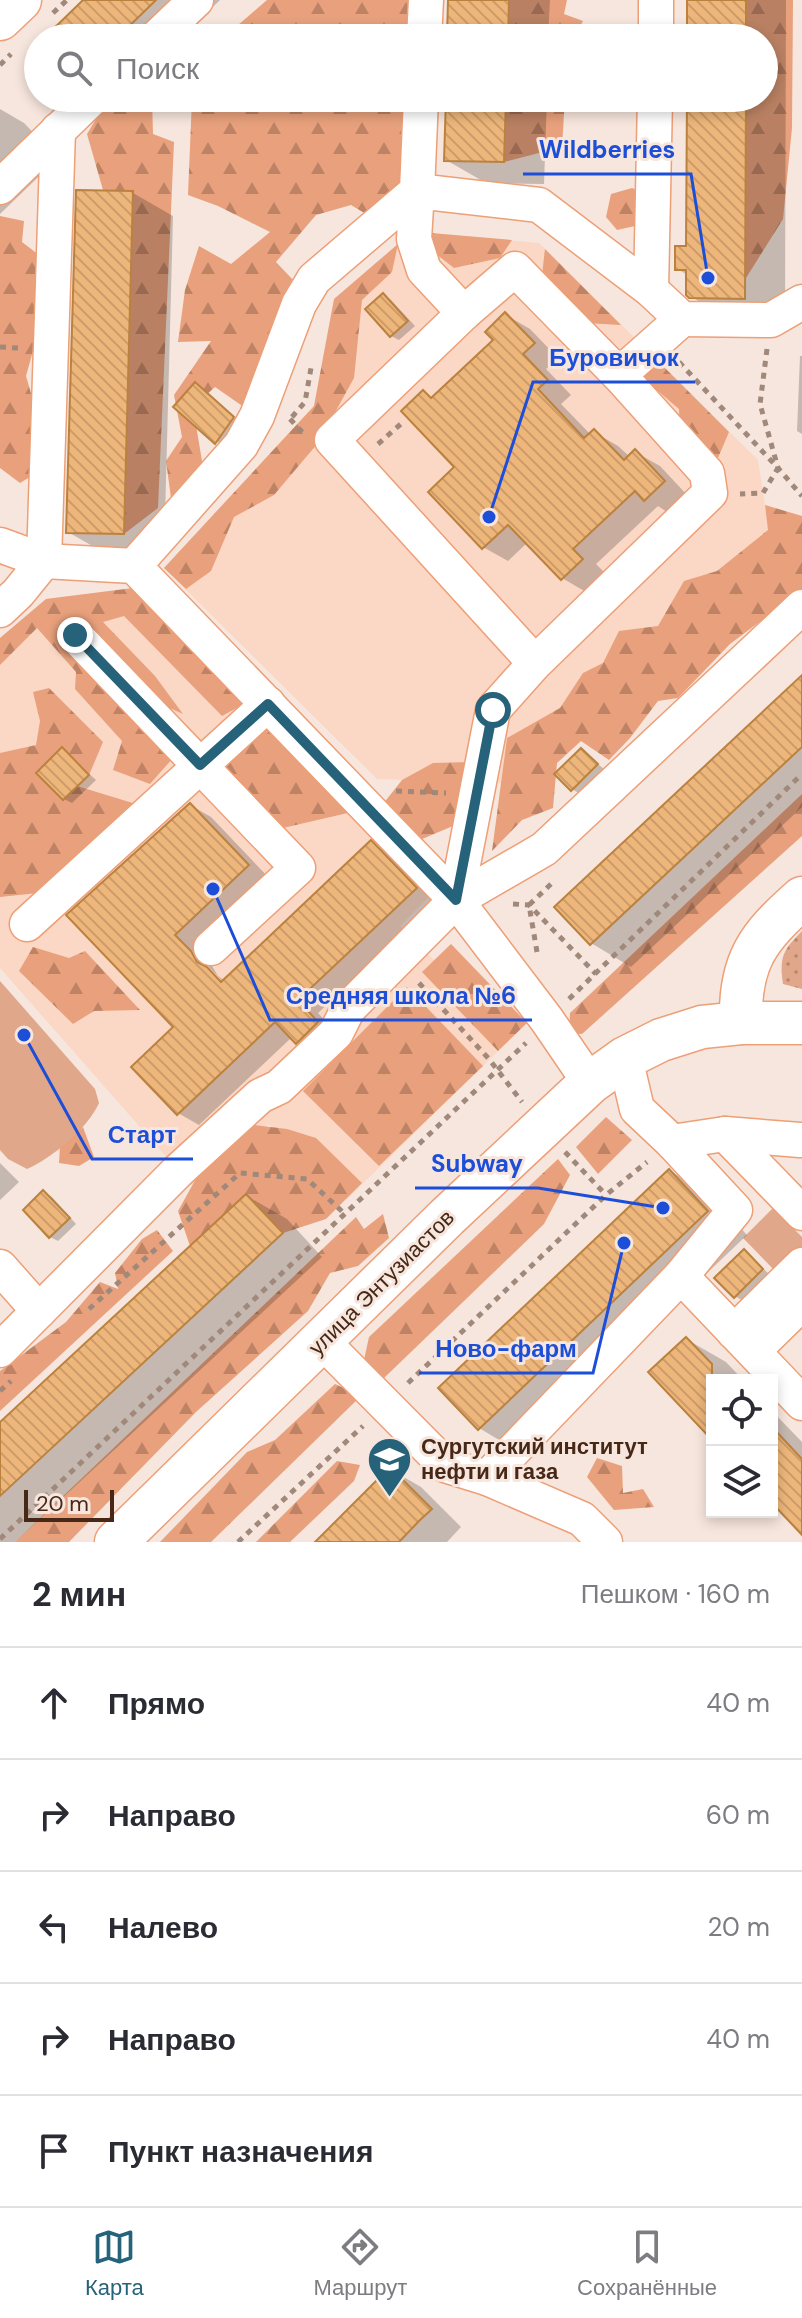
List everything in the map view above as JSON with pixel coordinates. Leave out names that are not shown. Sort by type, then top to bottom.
[{"type":"main road","points":[[0,19],[20,0]]},
{"type":"main road","points":[[741,1023],[740,997],[746,965],[769,926],[802,898]]},
{"type":"main road","name":"улица Энтузиастов","points":[[116,1542],[590,1083],[625,1058],[661,1040],[702,1027],[741,1023],[802,1023]]},
{"type":"lane","points":[[171,24],[196,0]]},
{"type":"lane","points":[[425,24],[426,0]]},
{"type":"lane","points":[[656,0],[656,24]]},
{"type":"lane","points":[[0,187],[77,112]]},
{"type":"lane","points":[[420,112],[414,239],[424,270],[464,313]]},
{"type":"lane","points":[[655,112],[651,290],[670,330]]},
{"type":"lane","points":[[0,610],[44,561],[58,130]]},
{"type":"lane","points":[[134,566],[241,445],[257,416],[299,304],[314,279],[417,191],[539,205],[651,290]]},
{"type":"lane","points":[[456,900],[493,710],[535,663],[710,493],[707,473],[619,375],[515,269],[464,313],[332,440],[535,663]]},
{"type":"lane","points":[[619,375],[670,330],[771,320],[802,302]]},
{"type":"lane","points":[[0,545],[44,561],[134,566],[456,900],[547,1020],[590,1083]]},
{"type":"lane","points":[[6,1365],[39,1311],[178,1171],[260,1096],[279,1087],[336,1033],[348,1009],[456,900],[544,849],[802,607]]},
{"type":"lane","points":[[75,635],[298,868],[211,948]]},
{"type":"lane","points":[[27,924],[268,704]]},
{"type":"lane","points":[[487,1478],[681,1276],[735,1210],[637,1109],[625,1058]]},
{"type":"lane","points":[[672,1142],[725,1134],[800,1140]]},
{"type":"lane","points":[[725,1134],[802,1213]]},
{"type":"lane","points":[[743,1341],[802,1265]]},
{"type":"lane","points":[[0,1267],[39,1311]]},
{"type":"lane","points":[[681,1276],[802,1403]]},
{"type":"lane","points":[[743,1341],[802,1303]]},
{"type":"lane","points":[[322,1341],[445,1465],[487,1478],[582,1534]]},
{"type":"path","points":[[739,494],[763,493],[778,468],[760,404],[771,320]]},
{"type":"path","points":[[670,330],[802,496]]},
{"type":"path","points":[[280,430],[305,402],[314,355]]},
{"type":"path","points":[[0,1539],[498,1072],[547,1020],[802,774]]},
{"type":"path","points":[[390,791],[478,795]]},
{"type":"path","points":[[529,905],[552,883]]},
{"type":"path","points":[[456,900],[529,905],[596,974]]},
{"type":"path","points":[[529,905],[538,963]]},
{"type":"path","points":[[396,959],[489,1059],[542,1127],[606,1195]]},
{"type":"path","points":[[238,1542],[606,1195],[672,1142]]},
{"type":"path","points":[[80,1318],[240,1173],[307,1179],[346,1215]]},
{"type":"path","points":[[0,1391],[6,1365]]},
{"type":"shaded area","points":[[431,233],[539,243],[758,460],[771,544],[523,784],[377,779],[164,568],[314,406],[334,299],[398,244]]},
{"type":"shaded area","points":[[133,588],[432,894],[400,926],[434,960],[451,944],[527,1023],[347,1199],[268,1124],[199,1194],[0,968],[0,638],[46,599]]},
{"type":"shaded area","points":[[802,931],[802,989],[783,984],[782,960],[790,944]]},
{"type":"shaded area","points":[[0,981],[95,1089],[99,1103],[87,1122],[68,1141],[27,1169],[8,1159],[0,1150]]},
{"type":"shaded area","points":[[773,1208],[802,1237],[802,1251],[778,1274],[743,1238]]},
{"type":"green space","points":[[267,0],[413,0],[412,24],[239,24]]},
{"type":"green space","points":[[509,0],[567,0],[564,14],[583,21],[581,24],[508,24]]},
{"type":"green space","points":[[746,0],[793,0],[792,128],[783,219],[746,278],[746,112],[778,112],[778,24],[746,24]]},
{"type":"green space","points":[[100,112],[152,112],[153,134],[174,142],[158,508],[124,534],[133,192],[103,190],[87,134]]},
{"type":"green space","points":[[191,112],[408,112],[405,183],[366,214],[351,205],[316,215],[276,262],[295,282],[251,412],[215,387],[193,407],[202,461],[197,486],[171,498],[166,461],[182,437],[174,395],[211,341],[178,342],[185,290],[199,246],[231,264],[270,232],[188,195]]},
{"type":"green space","points":[[506,112],[564,112],[562,147],[504,162]]},
{"type":"green space","points":[[632,188],[656,197],[644,224],[617,230],[606,217],[611,194]]},
{"type":"green space","points":[[0,216],[24,221],[22,242],[43,258],[38,333],[26,376],[39,421],[35,474],[20,483],[0,468]]},
{"type":"green space","points":[[431,233],[512,240],[500,258],[454,268],[427,247]]},
{"type":"green space","points":[[398,244],[392,272],[362,300],[354,378],[318,443],[274,495],[234,517],[211,571],[186,589],[164,568],[314,406],[334,299]]},
{"type":"green space","points":[[545,249],[621,325],[585,323],[540,293]]},
{"type":"green space","points":[[660,363],[729,432],[715,465],[680,433],[679,409],[631,368]]},
{"type":"green space","points":[[765,505],[802,516],[802,590],[730,644],[678,698],[658,701],[609,760],[581,741],[557,763],[553,808],[522,820],[492,851],[507,738],[560,708],[583,673],[603,663],[619,631],[658,626],[684,581],[717,571],[768,530]]},
{"type":"green space","points":[[133,588],[246,703],[222,716],[124,616],[103,622],[155,676],[183,714],[156,702],[173,758],[150,784],[113,770],[122,741],[75,689],[76,672],[37,628],[0,665],[0,638],[46,599]]},
{"type":"green space","points":[[49,688],[103,742],[89,775],[62,747],[36,773],[63,800],[77,786],[136,804],[38,893],[0,897],[0,753],[36,745],[40,721],[33,692]]},
{"type":"green space","points":[[263,720],[352,812],[283,828],[223,769]]},
{"type":"green space","points":[[470,762],[460,823],[415,842],[383,804],[402,780],[433,763]]},
{"type":"green space","points":[[802,794],[802,836],[582,1034],[569,1033],[570,1013]]},
{"type":"green space","points":[[451,944],[527,1023],[498,1051],[422,972]]},
{"type":"green space","points":[[33,947],[69,958],[85,951],[140,1010],[94,1011],[73,1024],[19,971]]},
{"type":"green space","points":[[407,987],[483,1066],[379,1166],[303,1091]]},
{"type":"green space","points":[[606,1117],[632,1140],[598,1174],[576,1147]]},
{"type":"green space","points":[[247,1124],[287,1129],[316,1138],[362,1183],[326,1219],[283,1233],[246,1194],[190,1246],[178,1211],[207,1159]]},
{"type":"green space","points":[[83,1127],[94,1157],[79,1166],[59,1163],[60,1146]]},
{"type":"green space","points":[[558,1159],[570,1175],[544,1224],[384,1378],[364,1360],[369,1337]]},
{"type":"green space","points":[[383,1214],[389,1238],[358,1266],[330,1273],[308,1311],[196,1412],[69,1542],[15,1542],[356,1217],[364,1229]]},
{"type":"green space","points":[[157,1230],[173,1251],[0,1411],[0,1371],[66,1322],[100,1282],[118,1289],[115,1273],[142,1239]]},
{"type":"green space","points":[[335,1384],[361,1396],[211,1542],[160,1542],[247,1452],[275,1440]]},
{"type":"green space","points":[[597,1458],[622,1466],[623,1493],[643,1489],[654,1507],[614,1510],[587,1477]]},
{"type":"green space","points":[[337,1461],[360,1465],[354,1481],[290,1542],[256,1542]]},
{"type":"building","points":[[83,0],[156,0],[131,24],[58,24]]},
{"type":"building","points":[[448,0],[509,0],[508,24],[447,24]]},
{"type":"building","points":[[687,0],[746,0],[746,24],[687,24]]},
{"type":"building","points":[[446,112],[506,112],[504,162],[444,161]]},
{"type":"building","points":[[687,112],[746,112],[745,299],[689,298],[686,295],[686,270],[675,270],[675,246],[686,246]]},
{"type":"building","points":[[76,190],[133,191],[124,534],[66,533]]},
{"type":"building","points":[[383,293],[408,321],[390,337],[365,309]]},
{"type":"building","points":[[505,312],[535,343],[523,354],[548,380],[538,389],[584,438],[594,429],[624,460],[635,449],[665,481],[644,501],[635,491],[573,549],[583,559],[561,580],[508,525],[482,549],[428,492],[454,467],[401,411],[423,390],[431,398],[493,340],[485,332]]},
{"type":"building","points":[[195,382],[234,417],[215,444],[173,407]]},
{"type":"building","points":[[802,675],[802,747],[590,945],[554,907]]},
{"type":"building","points":[[62,747],[89,775],[63,800],[36,773]]},
{"type":"building","points":[[581,748],[598,764],[571,791],[554,774]]},
{"type":"building","points":[[190,803],[249,865],[175,935],[197,962],[207,967],[221,982],[371,840],[417,888],[298,1000],[318,1022],[296,1044],[275,1022],[177,1115],[131,1067],[173,1027],[66,915]]},
{"type":"building","points":[[669,1169],[708,1211],[478,1430],[438,1388]]},
{"type":"building","points":[[43,1190],[70,1218],[49,1238],[23,1210]]},
{"type":"building","points":[[246,1194],[283,1233],[0,1496],[0,1422]]},
{"type":"building","points":[[744,1249],[763,1269],[734,1298],[714,1278]]},
{"type":"building","points":[[686,1337],[712,1364],[712,1374],[706,1374],[706,1434],[648,1372]]},
{"type":"building","points":[[778,1433],[802,1459],[802,1535],[778,1509]]},
{"type":"building","name":"Сургутский институт нефти и газа","points":[[390,1467],[432,1509],[399,1542],[315,1542]]},
{"type":"place","name":"Wildberries","points":[[708,278]]},
{"type":"place","name":"Буровичок","points":[[489,517]]},
{"type":"place","name":"Средняя школа №6","points":[[213,889]]},
{"type":"place","name":"Старт","points":[[24,1035]]},
{"type":"place","name":"Subway","points":[[663,1208]]},
{"type":"place","name":"Ново-фарм","points":[[624,1243]]},
{"type":"place","name":"Сургутский институт нефти и газа","points":[[390,1498]]},
{"type":"route","points":[[75,635],[200,765],[268,704],[456,900],[493,710]]}]
